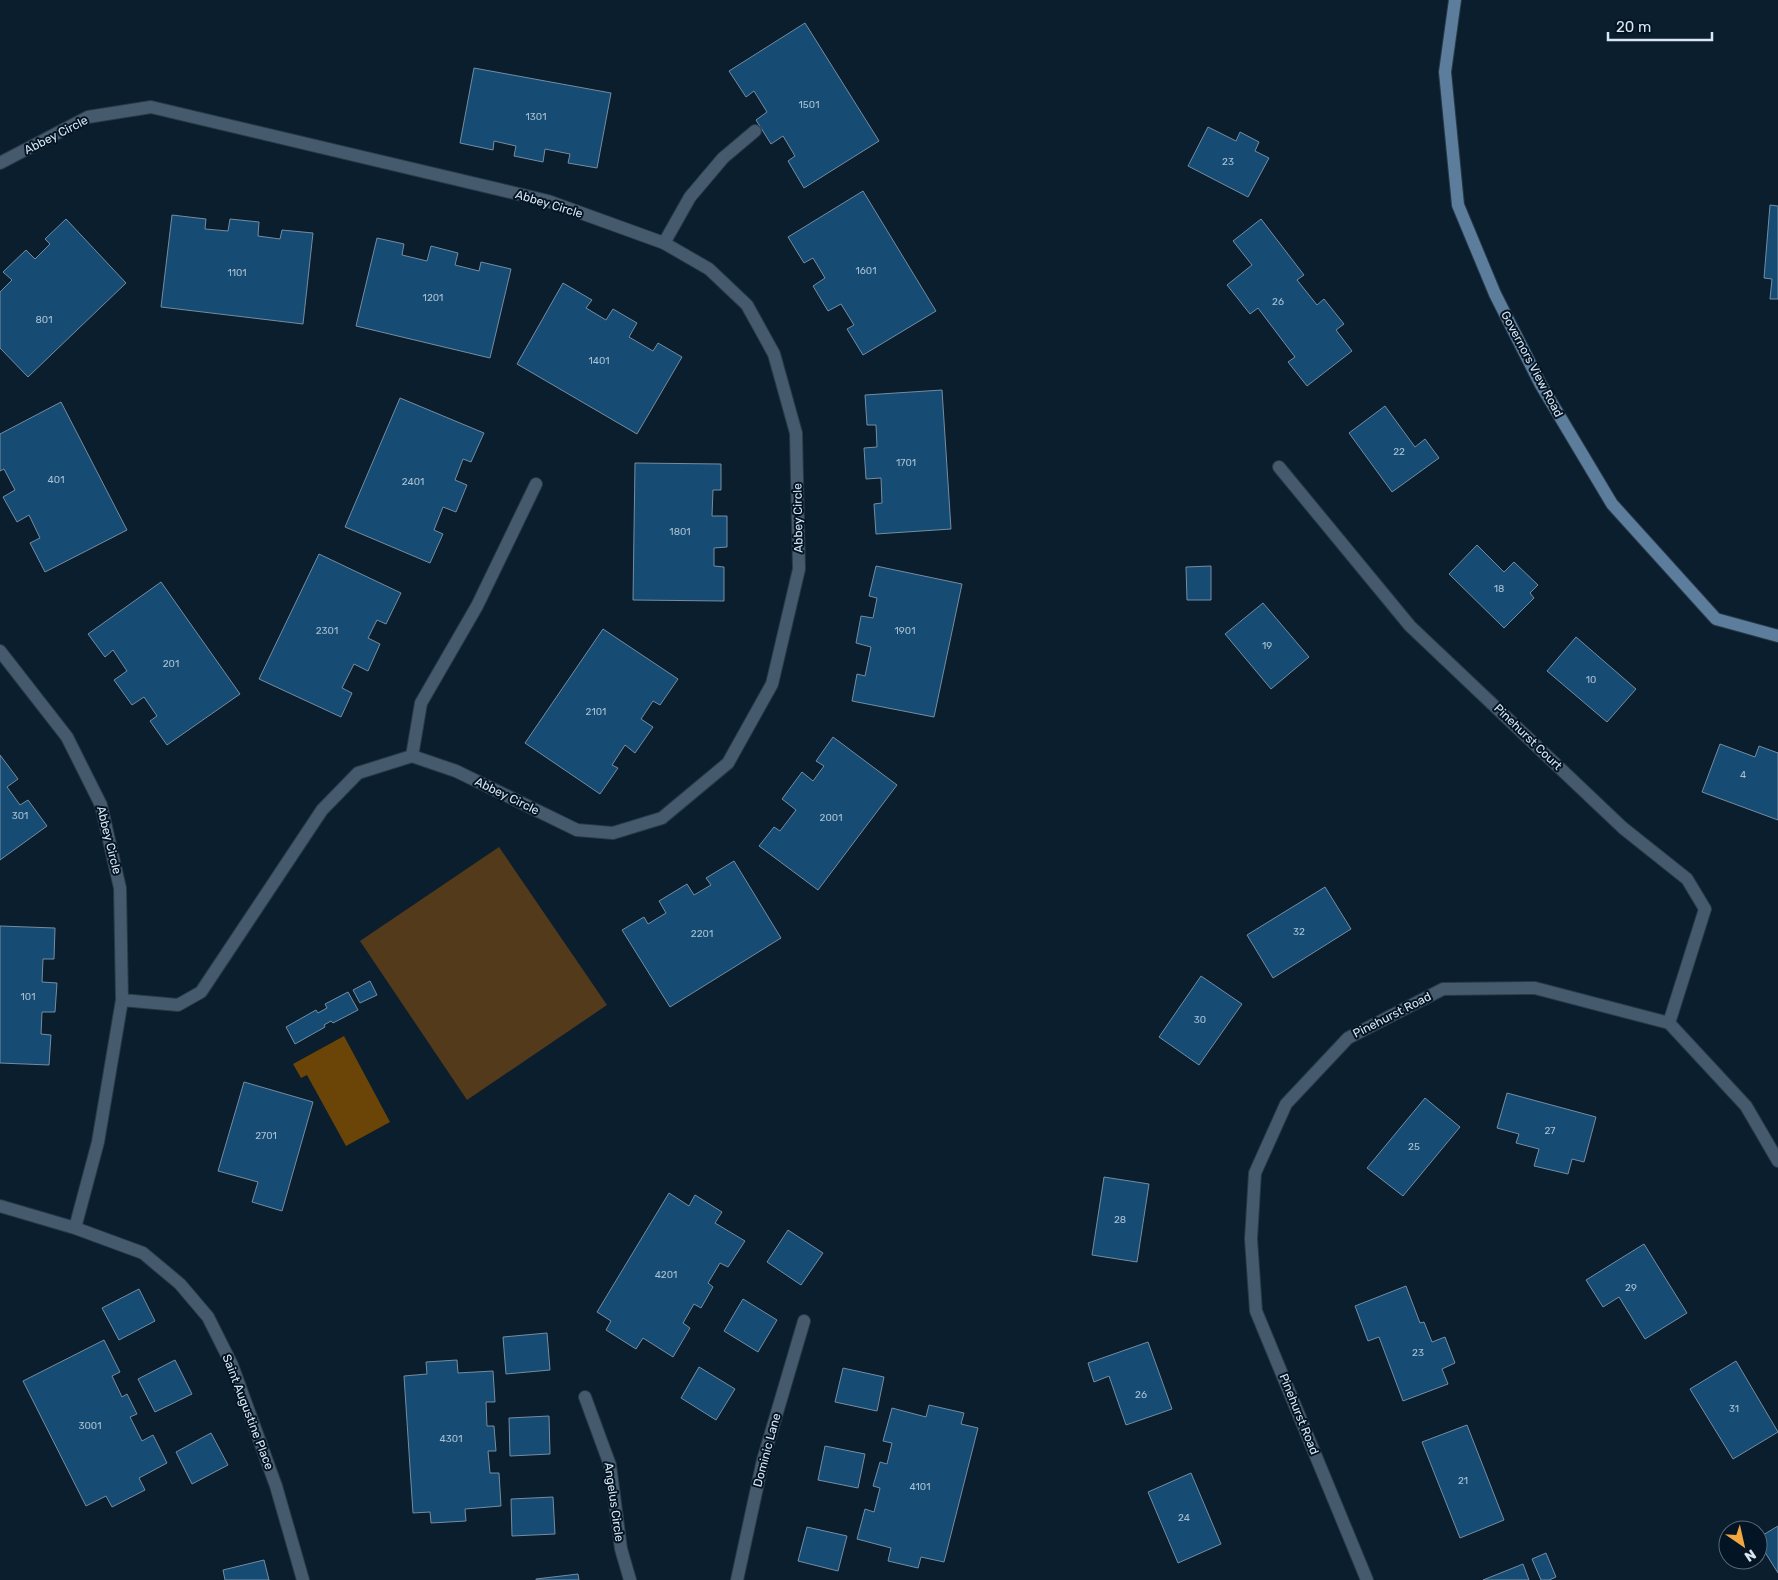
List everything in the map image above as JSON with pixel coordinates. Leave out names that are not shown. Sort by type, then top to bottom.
[{"type":"street","name":"Governors View Road","points":[[1455,0],[1445,72],[1458,204],[1495,294],[1537,377],[1612,504],[1716,619],[1778,636]]},
{"type":"street","name":"Abbey Circle","points":[[0,163],[88,117],[151,107],[548,201],[664,243],[709,269],[747,304],[774,354],[796,433],[800,569],[772,684],[728,763],[662,818],[613,833],[577,830],[456,771],[412,756]]},
{"type":"street","points":[[664,243],[690,197],[723,158],[755,131]]},
{"type":"street","name":"Pinehurst Court","points":[[1279,466],[1410,626],[1623,828],[1687,879],[1705,909],[1669,1023]]},
{"type":"street","points":[[122,1000],[178,1005],[201,992],[322,810],[358,773],[412,756],[421,703],[477,606],[536,484]]},
{"type":"street","name":"Abbey Circle","points":[[0,650],[67,737],[102,805],[120,888],[122,1000],[98,1142],[75,1228]]},
{"type":"street","name":"Pinehurst Road","points":[[1367,1580],[1256,1310],[1252,1240],[1255,1173],[1286,1104],[1348,1038],[1443,989],[1535,988],[1669,1023]]},
{"type":"street","points":[[1669,1023],[1746,1106],[1778,1161]]},
{"type":"street","name":"Saint Augustine Place","points":[[0,1206],[75,1228],[143,1253],[180,1284],[208,1317],[232,1365],[276,1486],[302,1580]]},
{"type":"street","name":"Dominic Lane","points":[[737,1580],[763,1460],[804,1321]]},
{"type":"street","name":"Angelus Circle","points":[[585,1397],[610,1465],[621,1549],[630,1580]]},
{"type":"shaded area","points":[[499,847],[607,1005],[467,1100],[360,941]]},
{"type":"shaded area","points":[[344,1036],[390,1122],[346,1146],[307,1075],[301,1078],[293,1064]]},
{"type":"building","points":[[805,23],[879,141],[804,188],[788,161],[795,156],[783,136],[771,144],[756,120],[767,112],[754,91],[746,97],[729,71]]},
{"type":"building","points":[[474,68],[611,93],[597,168],[568,163],[570,154],[545,149],[543,162],[514,156],[516,146],[494,141],[493,150],[460,143]]},
{"type":"building","points":[[1208,127],[1236,141],[1240,132],[1259,142],[1255,151],[1269,158],[1248,197],[1188,166]]},
{"type":"building","points":[[863,191],[936,311],[863,355],[847,329],[854,325],[841,304],[828,311],[813,286],[825,278],[813,258],[804,263],[788,237]]},
{"type":"building","points":[[1770,205],[1778,206],[1778,299],[1770,299],[1772,279],[1764,278]]},
{"type":"building","points":[[172,215],[206,219],[205,229],[228,231],[230,219],[259,222],[258,236],[280,239],[282,230],[313,233],[303,324],[161,307]]},
{"type":"building","points":[[66,219],[126,283],[28,377],[0,348],[0,292],[12,280],[3,272],[26,250],[35,259],[50,244],[45,239]]},
{"type":"building","points":[[1261,219],[1304,275],[1297,280],[1317,305],[1324,299],[1344,324],[1336,330],[1352,351],[1307,386],[1288,362],[1295,357],[1258,308],[1250,314],[1227,285],[1252,265],[1233,241]]},
{"type":"building","points":[[377,238],[404,244],[402,255],[427,261],[431,246],[458,253],[455,265],[479,271],[481,262],[511,269],[490,358],[356,326]]},
{"type":"building","points":[[563,283],[592,300],[586,308],[606,320],[613,309],[637,323],[629,337],[653,351],[658,343],[682,357],[637,434],[517,364]]},
{"type":"building","points":[[942,390],[951,529],[876,534],[874,504],[882,503],[881,478],[866,479],[864,448],[877,447],[876,425],[867,425],[865,395]]},
{"type":"building","points":[[400,398],[484,433],[471,462],[463,459],[455,480],[467,485],[456,512],[443,507],[434,530],[443,534],[430,563],[345,527]]},
{"type":"building","points":[[61,402],[127,530],[45,572],[30,543],[40,538],[29,515],[17,522],[3,497],[15,490],[4,469],[0,471],[0,434]]},
{"type":"building","points":[[1385,406],[1415,447],[1425,439],[1439,458],[1392,492],[1349,433]]},
{"type":"building","points":[[635,463],[721,464],[721,490],[713,490],[712,516],[727,516],[727,547],[714,548],[714,566],[724,567],[724,601],[633,600]]},
{"type":"building","points":[[1477,545],[1504,572],[1514,562],[1538,585],[1530,593],[1534,598],[1504,628],[1449,574]]},
{"type":"building","points":[[319,554],[401,593],[386,624],[377,620],[368,638],[380,644],[368,671],[354,664],[342,688],[352,693],[341,717],[259,679]]},
{"type":"building","points":[[876,566],[962,584],[934,717],[852,701],[857,674],[865,676],[871,647],[856,643],[861,616],[873,618],[877,598],[869,596]]},
{"type":"building","points":[[1211,566],[1211,600],[1187,600],[1186,567]]},
{"type":"building","points":[[161,582],[240,694],[167,745],[150,721],[157,716],[144,697],[132,705],[114,680],[127,671],[113,650],[105,657],[88,634]]},
{"type":"building","points":[[1263,603],[1309,657],[1271,689],[1225,634]]},
{"type":"building","points":[[603,629],[678,679],[660,705],[653,701],[641,719],[653,727],[635,753],[625,745],[612,765],[618,768],[600,794],[525,743]]},
{"type":"building","points":[[1576,637],[1636,689],[1607,722],[1547,671]]},
{"type":"building","points":[[833,737],[897,785],[818,890],[759,846],[774,827],[780,831],[796,810],[782,799],[802,772],[813,781],[824,766],[816,761]]},
{"type":"building","points":[[1720,744],[1755,757],[1759,746],[1778,753],[1778,820],[1702,792]]},
{"type":"building","points":[[0,755],[18,779],[7,787],[20,805],[28,800],[47,826],[0,860]]},
{"type":"building","points":[[734,861],[781,938],[670,1007],[622,930],[644,917],[648,924],[666,913],[659,901],[687,884],[694,895],[711,885],[706,878]]},
{"type":"building","points":[[1325,887],[1351,929],[1273,978],[1247,935]]},
{"type":"building","points":[[0,926],[55,928],[54,959],[43,959],[42,982],[57,983],[55,1012],[42,1012],[41,1034],[51,1035],[49,1065],[0,1063]]},
{"type":"building","points":[[1201,976],[1242,1004],[1199,1065],[1159,1037]]},
{"type":"building","points":[[370,981],[377,995],[360,1003],[353,990]]},
{"type":"building","points":[[348,992],[358,1010],[333,1023],[331,1021],[324,1025],[325,1027],[295,1044],[286,1027],[316,1010],[318,1013],[327,1008],[325,1004]]},
{"type":"building","points":[[244,1082],[313,1102],[282,1211],[252,1202],[258,1182],[218,1171]]},
{"type":"building","points":[[1507,1093],[1596,1117],[1584,1162],[1572,1159],[1568,1174],[1534,1166],[1539,1149],[1516,1143],[1519,1134],[1497,1128]]},
{"type":"building","points":[[1425,1098],[1460,1127],[1403,1196],[1367,1168]]},
{"type":"building","points":[[1104,1177],[1149,1184],[1137,1262],[1092,1255]]},
{"type":"building","points":[[669,1193],[689,1206],[695,1195],[722,1212],[715,1223],[745,1241],[728,1267],[720,1263],[708,1283],[713,1287],[701,1308],[694,1304],[683,1323],[690,1328],[673,1357],[643,1338],[636,1349],[606,1330],[611,1321],[597,1312]]},
{"type":"building","points":[[788,1230],[823,1253],[801,1285],[767,1262]]},
{"type":"building","points":[[1644,1244],[1687,1313],[1645,1339],[1619,1297],[1603,1307],[1586,1280]]},
{"type":"building","points":[[1406,1286],[1420,1323],[1424,1322],[1432,1342],[1445,1337],[1455,1363],[1442,1369],[1448,1384],[1403,1401],[1379,1337],[1368,1341],[1355,1306]]},
{"type":"building","points":[[139,1289],[155,1321],[119,1340],[102,1308]]},
{"type":"building","points":[[743,1299],[777,1320],[758,1352],[724,1331]]},
{"type":"building","points":[[547,1333],[550,1370],[506,1374],[503,1337]]},
{"type":"building","points":[[104,1340],[120,1372],[112,1376],[122,1397],[127,1394],[137,1414],[130,1417],[142,1441],[153,1435],[167,1463],[139,1478],[145,1490],[112,1507],[106,1496],[86,1506],[23,1381]]},
{"type":"building","points":[[1148,1342],[1172,1409],[1126,1425],[1109,1376],[1094,1382],[1088,1363]]},
{"type":"building","points":[[175,1360],[192,1394],[155,1412],[138,1379]]},
{"type":"building","points":[[457,1360],[458,1373],[493,1371],[495,1402],[486,1402],[487,1426],[494,1426],[496,1451],[488,1451],[490,1473],[499,1473],[501,1506],[465,1509],[466,1521],[431,1523],[430,1512],[413,1513],[404,1376],[427,1374],[426,1362]]},
{"type":"building","points":[[1736,1361],[1778,1432],[1733,1459],[1690,1389]]},
{"type":"building","points":[[699,1367],[735,1389],[716,1420],[681,1398]]},
{"type":"building","points":[[843,1368],[884,1377],[877,1411],[835,1402]]},
{"type":"building","points":[[929,1405],[964,1413],[961,1424],[978,1428],[944,1562],[921,1557],[918,1568],[888,1561],[891,1548],[857,1539],[865,1509],[874,1512],[880,1488],[873,1486],[880,1462],[887,1464],[892,1443],[883,1441],[892,1408],[926,1417]]},
{"type":"building","points":[[549,1416],[550,1454],[510,1456],[509,1418]]},
{"type":"building","points":[[1467,1425],[1504,1520],[1460,1538],[1422,1442]]},
{"type":"building","points":[[211,1433],[228,1465],[192,1484],[176,1452]]},
{"type":"building","points":[[825,1446],[865,1454],[858,1488],[818,1480]]},
{"type":"building","points":[[1191,1473],[1221,1544],[1178,1563],[1148,1492]]},
{"type":"building","points":[[553,1497],[555,1534],[512,1536],[511,1499]]},
{"type":"building","points":[[1778,1526],[1778,1573],[1768,1557],[1768,1532]]},
{"type":"building","points":[[807,1527],[847,1536],[838,1571],[798,1561]]},
{"type":"building","points":[[1546,1553],[1556,1577],[1549,1580],[1541,1580],[1532,1559]]},
{"type":"building","points":[[264,1560],[269,1580],[225,1580],[223,1570]]},
{"type":"building","points":[[1523,1564],[1529,1580],[1483,1580]]},
{"type":"building","points":[[578,1574],[579,1580],[536,1580],[536,1579]]}]
